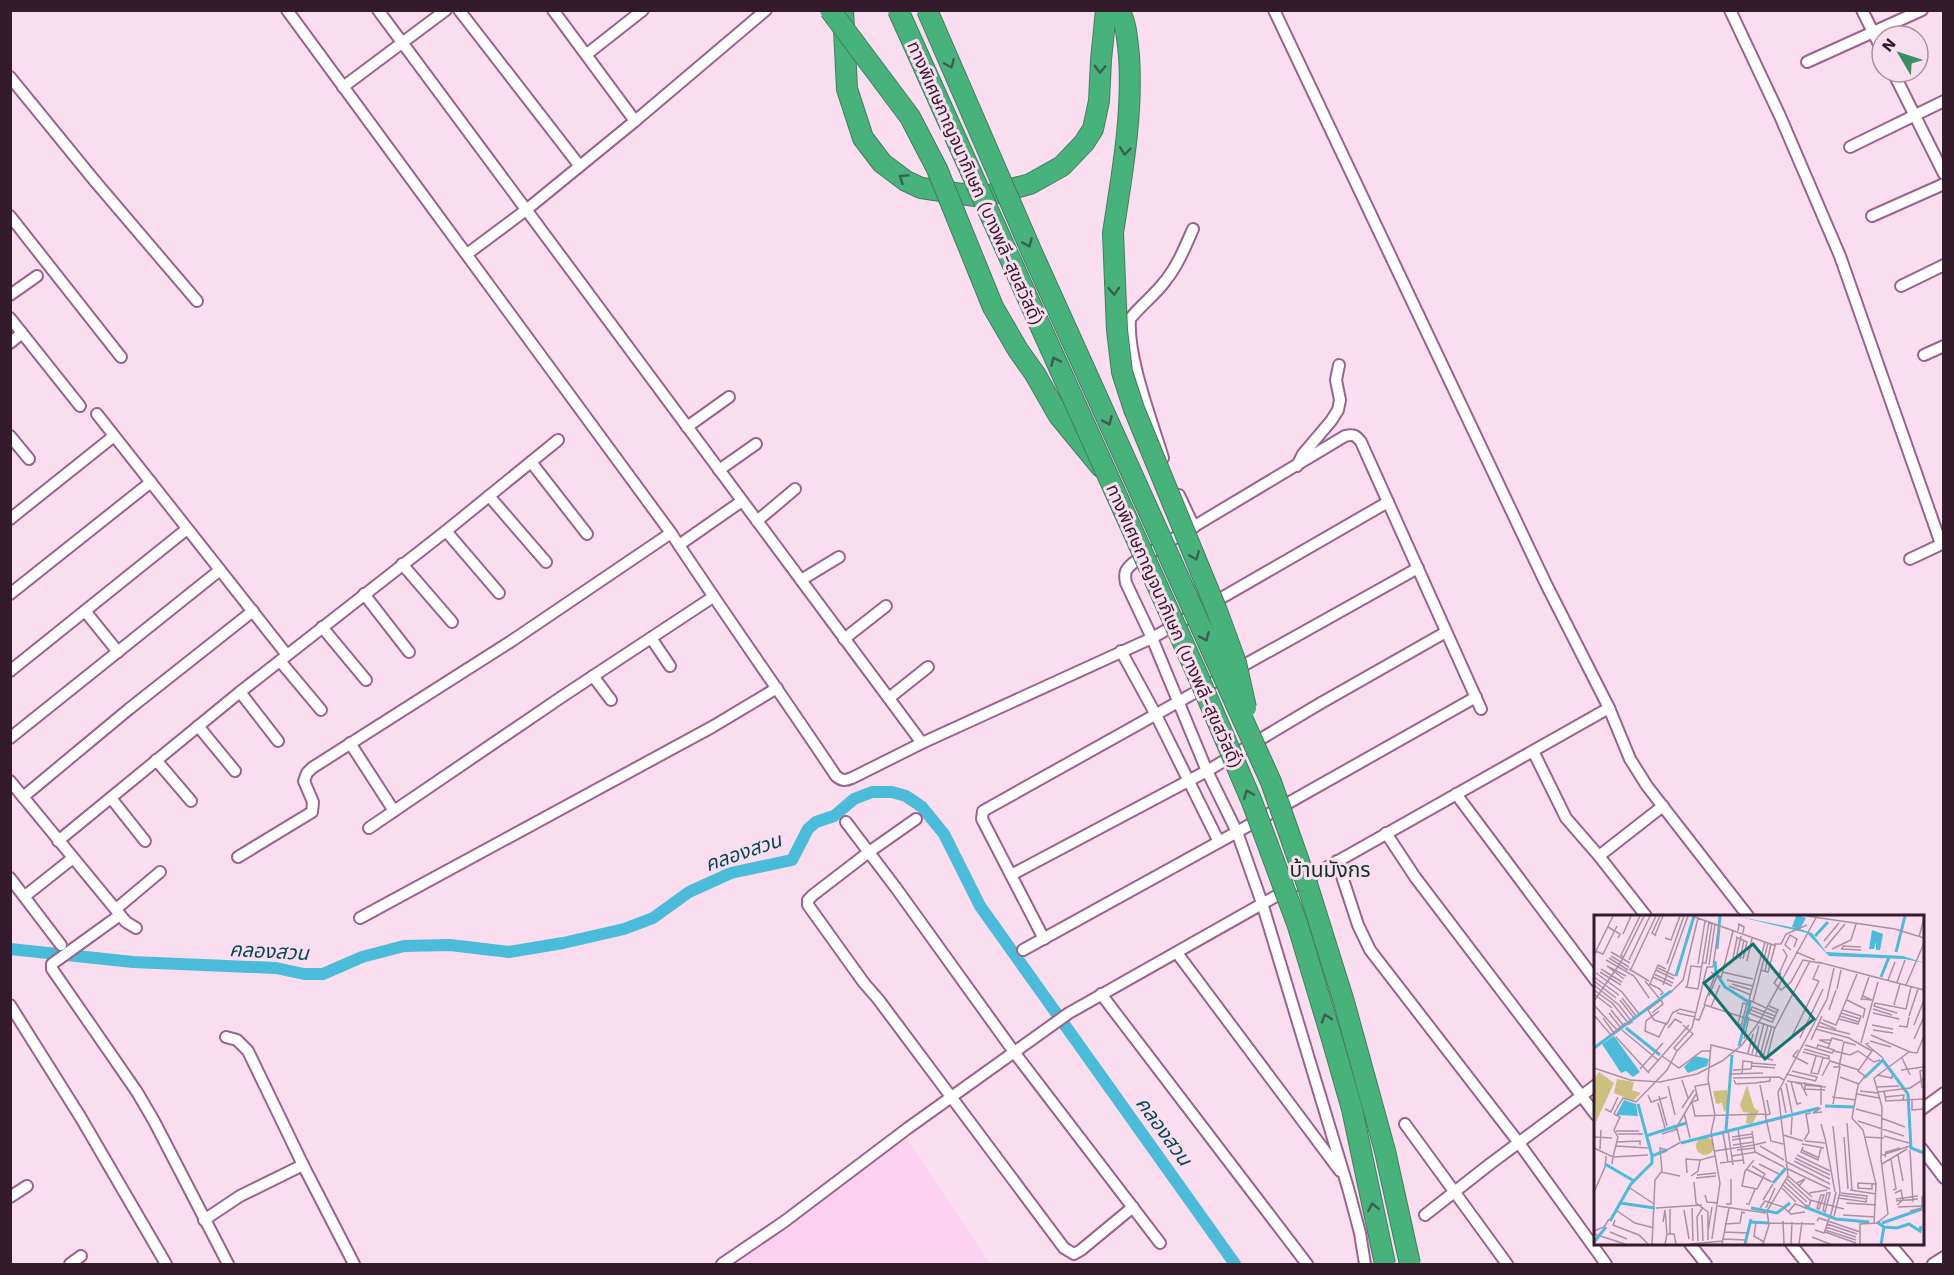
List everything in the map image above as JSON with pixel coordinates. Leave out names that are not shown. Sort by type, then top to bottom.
[{"type":"highway","points":[[830,10],[910,117],[937,169],[993,308],[1059,416],[1104,472]]},
{"type":"highway","points":[[844,10],[916,108],[984,253],[1035,374]]},
{"type":"highway","points":[[844,10],[847,89],[863,138],[882,163],[906,181],[921,188],[982,197],[1030,184],[1062,166],[1093,129],[1099,101],[1106,10]]},
{"type":"highway","name":"ทางพิเศษกาญจนาภิเษก (บางพลี-สุขสวัสดิ์)","points":[[898,10],[1252,802],[1298,926],[1352,1109],[1384,1264]]},
{"type":"highway","name":"ทางพิเศษกาญจนาภิเษก (บางพลี-สุขสวัสดิ์)","points":[[927,10],[1034,257],[1271,782],[1344,1002],[1382,1140],[1410,1264]]},
{"type":"highway","points":[[1119,10],[1127,38],[1130,69],[1130,116],[1113,233],[1117,330],[1122,372],[1134,409],[1236,663],[1250,732]]},
{"type":"street","points":[[287,10],[671,533],[836,776],[841,780],[852,778],[922,743],[1152,638],[1388,502]]},
{"type":"street","points":[[378,10],[922,743]]},
{"type":"street","points":[[343,87],[446,10]]},
{"type":"street","points":[[459,10],[579,165]]},
{"type":"street","points":[[553,10],[635,121]]},
{"type":"street","points":[[587,54],[643,10]]},
{"type":"street","points":[[467,254],[526,210],[766,10]]},
{"type":"street","points":[[1274,10],[1545,584],[1610,708],[1630,759],[1663,806],[1747,915]]},
{"type":"street","points":[[1730,10],[1780,116],[1840,256],[1942,544],[1910,559]]},
{"type":"street","points":[[1862,10],[1870,25]]},
{"type":"street","points":[[1893,24],[1922,10]]},
{"type":"street","points":[[1807,62],[1870,35]]},
{"type":"street","points":[[10,77],[197,302]]},
{"type":"street","points":[[1899,84],[1944,174]]},
{"type":"street","points":[[1850,147],[1944,101]]},
{"type":"street","points":[[1872,216],[1944,184]]},
{"type":"street","points":[[10,216],[121,357]]},
{"type":"street","points":[[1193,229],[1168,278],[1130,319],[1130,329],[1136,367],[1165,463],[1194,527]]},
{"type":"street","points":[[1901,286],[1944,265]]},
{"type":"street","points":[[10,296],[37,276]]},
{"type":"street","points":[[10,318],[80,406]]},
{"type":"street","points":[[10,343],[22,333]]},
{"type":"street","points":[[1924,355],[1944,346]]},
{"type":"street","points":[[1297,466],[1303,454],[1338,410],[1340,400],[1336,380],[1339,365]]},
{"type":"street","points":[[687,426],[729,397]]},
{"type":"street","points":[[97,414],[253,611],[321,710]]},
{"type":"street","points":[[10,436],[29,459]]},
{"type":"street","points":[[10,519],[114,436]]},
{"type":"street","points":[[1363,1264],[1360,1233],[1262,903],[1237,832],[1207,771],[1124,574],[1133,563],[1345,436],[1357,436],[1481,709]]},
{"type":"street","points":[[58,841],[240,692],[558,440]]},
{"type":"street","points":[[719,470],[756,444]]},
{"type":"street","points":[[531,462],[587,534]]},
{"type":"street","points":[[10,594],[151,482]]},
{"type":"street","points":[[757,521],[795,489]]},
{"type":"street","points":[[489,496],[546,562]]},
{"type":"street","points":[[679,545],[742,501]]},
{"type":"street","points":[[10,671],[187,529]]},
{"type":"street","points":[[446,531],[499,593]]},
{"type":"street","points":[[238,857],[312,812],[314,806],[304,781],[307,773],[350,743],[510,642],[671,533]]},
{"type":"street","points":[[801,580],[839,557]]},
{"type":"street","points":[[402,564],[452,622]]},
{"type":"street","points":[[1044,939],[982,819],[983,811],[1418,568]]},
{"type":"street","points":[[10,738],[220,570]]},
{"type":"street","points":[[364,594],[409,651]]},
{"type":"street","points":[[369,828],[713,597]]},
{"type":"street","points":[[844,639],[886,606]]},
{"type":"street","points":[[85,611],[118,652]]},
{"type":"street","points":[[23,797],[253,611]]},
{"type":"street","points":[[322,627],[366,680]]},
{"type":"street","points":[[1011,875],[1207,771],[1321,702],[1446,632]]},
{"type":"street","points":[[651,638],[670,666]]},
{"type":"street","points":[[1121,651],[1156,715],[1219,842]]},
{"type":"street","points":[[889,698],[928,667]]},
{"type":"street","points":[[594,676],[611,700]]},
{"type":"street","points":[[360,918],[681,744],[777,688]]},
{"type":"street","points":[[240,692],[278,741]]},
{"type":"street","points":[[1023,950],[1476,697]]},
{"type":"street","points":[[722,1264],[785,1221],[951,1097],[1069,1013],[1610,708]]},
{"type":"street","points":[[198,726],[235,771]]},
{"type":"street","points":[[350,743],[394,811]]},
{"type":"street","points":[[1533,751],[1566,819],[1599,856],[1645,915]]},
{"type":"street","points":[[156,760],[191,801]]},
{"type":"street","points":[[10,781],[118,912],[136,928]]},
{"type":"street","points":[[1456,794],[1594,978]]},
{"type":"street","points":[[111,798],[146,841]]},
{"type":"street","points":[[1599,856],[1663,806]]},
{"type":"street","points":[[916,819],[813,895],[808,900],[808,905],[864,983],[1069,1252],[1074,1254],[1081,1250],[1133,1208]]},
{"type":"street","points":[[846,822],[1014,1052],[1160,1243]]},
{"type":"street","points":[[1386,833],[1415,877],[1594,1112]]},
{"type":"street","points":[[25,896],[72,858]]},
{"type":"street","points":[[1337,861],[1358,925],[1370,950],[1519,1143],[1606,1264]]},
{"type":"street","points":[[160,872],[118,912],[52,964],[54,972],[137,1092],[228,1264]]},
{"type":"street","points":[[10,878],[61,945]]},
{"type":"street","points":[[1176,953],[1344,1177]]},
{"type":"street","points":[[1101,994],[1307,1264]]},
{"type":"street","points":[[10,1005],[81,1118],[166,1264]]},
{"type":"street","points":[[226,1037],[237,1040],[248,1051],[354,1264]]},
{"type":"street","points":[[1425,1215],[1594,1086]]},
{"type":"street","points":[[1924,1108],[1944,1093]]},
{"type":"street","points":[[1405,1124],[1507,1264]]},
{"type":"street","points":[[1924,1150],[1944,1178]]},
{"type":"street","points":[[204,1220],[240,1196],[303,1165]]},
{"type":"street","points":[[10,1197],[27,1186]]},
{"type":"street","points":[[1691,1245],[1706,1264]]},
{"type":"street","points":[[1792,1245],[1807,1264]]},
{"type":"street","points":[[1891,1245],[1907,1264]]},
{"type":"street","points":[[70,1264],[81,1256]]},
{"type":"street","points":[[1933,1264],[1944,1257]]},
{"type":"shaded area","points":[[902,1132],[990,1264],[718,1264]]},
{"type":"waterway","name":"คลองสวน","points":[[10,949],[133,962],[276,968],[304,974],[323,974],[362,957],[404,946],[450,945],[509,952],[563,943],[624,929],[653,918],[689,892],[731,873],[792,860],[808,829],[816,822],[834,816],[854,799],[872,792],[892,792],[906,796],[922,807],[944,834],[980,906],[1235,1264]]},
{"type":"district","name":"บ้านมังกร","points":[[1330,870]]}]
